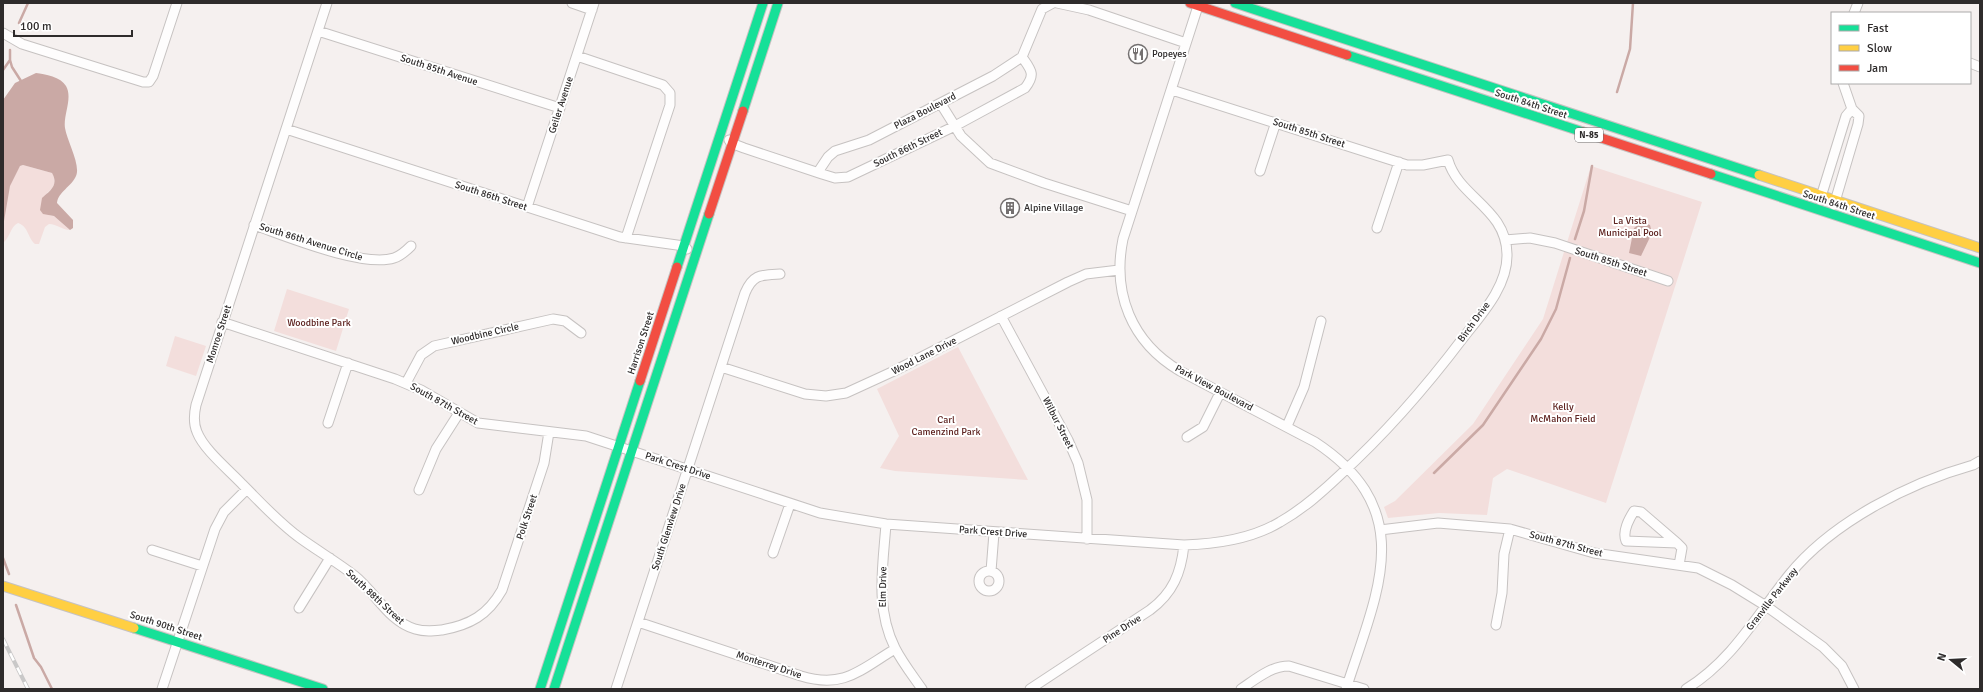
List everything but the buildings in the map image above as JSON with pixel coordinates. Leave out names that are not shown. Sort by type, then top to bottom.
[{"type":"main road","name":"Harrison Street","points":[[554,689],[684,246],[763,3]]},
{"type":"main road","name":"Harrison Street","points":[[540,689],[694,257],[778,3]]},
{"type":"main road","name":"South 84th Street","points":[[1235,3],[1980,248]]},
{"type":"main road","name":"South 84th Street","points":[[1196,4],[1980,264]]},
{"type":"main road","name":"South 90th Street","points":[[3,586],[323,689]]},
{"type":"street","points":[[3,33],[26,45],[143,82],[148,82],[153,76],[177,3]]},
{"type":"street","name":"Monroe Street","points":[[247,489],[201,439],[194,423],[196,405],[327,3]]},
{"type":"street","points":[[572,3],[593,6]]},
{"type":"street","points":[[941,104],[955,126],[1025,88],[1031,80],[1031,71],[1022,57],[1042,9],[1053,3]]},
{"type":"street","points":[[1057,3],[1089,10],[1186,43]]},
{"type":"street","name":"Park View Boulevard","points":[[1196,4],[1172,90],[1123,239],[1119,270],[1122,291],[1129,315],[1150,348],[1173,367],[1220,393],[1287,426],[1333,454],[1357,477],[1369,497],[1375,511],[1380,530],[1381,561],[1377,596],[1347,686]]},
{"type":"street","name":"Geiler Avenue","points":[[528,207],[593,6]]},
{"type":"street","name":"South 85th Avenue","points":[[318,31],[560,108]]},
{"type":"street","points":[[577,56],[663,85],[668,90],[671,97],[670,105],[626,238]]},
{"type":"street","name":"Plaza Boulevard","points":[[818,172],[828,157],[835,151],[869,140],[941,104],[993,76],[1022,57]]},
{"type":"street","points":[[1831,214],[1857,133],[1859,116],[1852,109],[1844,84]]},
{"type":"street","name":"South 85th Street","points":[[1172,90],[1399,162],[1418,166],[1448,160]]},
{"type":"street","points":[[1817,210],[1846,116],[1852,109]]},
{"type":"street","points":[[1260,171],[1276,122]]},
{"type":"street","name":"South 86th Street","points":[[731,143],[835,178],[848,177],[955,126],[961,136],[974,150],[990,163],[1044,183],[1132,211]]},
{"type":"street","name":"South 86th Street","points":[[286,130],[626,238],[684,246]]},
{"type":"street","points":[[722,131],[731,143]]},
{"type":"street","name":"Birch Drive","points":[[1348,467],[1418,394],[1480,316],[1499,286],[1505,273],[1508,255],[1506,240],[1496,220],[1458,179],[1448,160]]},
{"type":"street","points":[[1377,228],[1399,162]]},
{"type":"street","name":"South 86th Avenue Circle","points":[[254,225],[362,259],[393,258],[402,254],[411,246]]},
{"type":"street","name":"South 85th Street","points":[[1506,240],[1530,238],[1555,243],[1668,281]]},
{"type":"street","points":[[684,246],[694,257]]},
{"type":"street","name":"Wood Lane Drive","points":[[721,367],[805,394],[826,396],[840,394],[857,389],[894,371],[1086,274],[1119,270]]},
{"type":"street","name":"South Glenview Drive","points":[[616,689],[749,285],[757,277],[780,274]]},
{"type":"street","name":"Wilbur Street","points":[[1001,316],[1068,440],[1078,463],[1087,500],[1087,539]]},
{"type":"street","name":"Woodbine Circle","points":[[406,383],[421,355],[434,346],[553,319],[565,321],[581,333]]},
{"type":"street","points":[[1287,426],[1304,387],[1321,321]]},
{"type":"street","name":"South 87th Street","points":[[222,322],[406,383],[421,390],[459,413],[484,425],[580,435],[625,449]]},
{"type":"street","points":[[328,422],[348,364]]},
{"type":"street","points":[[1187,437],[1203,427],[1220,393]]},
{"type":"street","points":[[419,490],[436,449],[459,413]]},
{"type":"street","name":"Polk Street","points":[[497,600],[502,590],[542,471],[549,432]]},
{"type":"street","name":"Park Crest Drive","points":[[625,449],[820,513],[886,524],[994,533],[1184,545],[1223,541],[1256,534],[1280,523],[1308,504],[1348,467]]},
{"type":"street","name":"Granville Parkway","points":[[1686,689],[1716,666],[1738,643],[1797,566],[1820,544],[1847,524],[1917,486],[1978,465]]},
{"type":"street","points":[[162,689],[217,523],[229,506],[247,489]]},
{"type":"street","name":"South 88th Street","points":[[247,489],[299,538],[356,577],[397,620],[415,629],[430,631],[461,626],[480,617],[497,600]]},
{"type":"street","points":[[773,553],[790,504]]},
{"type":"street","points":[[1677,543],[1626,541],[1624,536],[1629,520],[1634,511],[1638,511],[1668,533],[1682,548],[1680,565]]},
{"type":"street","name":"South 87th Street","points":[[1380,530],[1438,523],[1510,529],[1594,554],[1698,568],[1732,585],[1766,606],[1823,647],[1842,666],[1854,689]]},
{"type":"street","name":"Elm Drive","points":[[886,524],[882,605],[885,623],[895,649],[922,689]]},
{"type":"street","points":[[1496,625],[1502,593],[1504,554],[1510,529]]},
{"type":"street","points":[[991,571],[994,533]]},
{"type":"street","name":"Pine Drive","points":[[1030,689],[1150,610],[1161,601],[1172,589],[1177,579],[1182,563],[1184,545]]},
{"type":"street","points":[[152,550],[202,566]]},
{"type":"street","points":[[299,608],[330,558]]},
{"type":"street","name":"Monterrey Drive","points":[[638,622],[801,676],[822,681],[840,680],[849,677],[895,649]]},
{"type":"street","points":[[1241,689],[1270,670],[1284,666],[1295,667],[1347,686],[1364,689]]},
{"type":"green space","points":[[23,165],[52,173],[54,176],[54,184],[47,193],[49,215],[54,216],[70,230],[49,224],[45,227],[39,244],[35,244],[32,241],[24,227],[18,223],[13,227],[3,243],[4,215],[7,195],[11,182],[20,166]]},
{"type":"green space","name":"Kelly McMahon Field","points":[[1591,166],[1702,202],[1606,503],[1507,469],[1493,478],[1487,515],[1439,513],[1388,518],[1384,507],[1395,501],[1473,424],[1543,319]]},
{"type":"green space","name":"Woodbine Park","points":[[287,289],[349,309],[336,351],[274,331]]},
{"type":"green space","points":[[175,336],[206,346],[196,376],[166,366]]},
{"type":"green space","name":"Carl Camenzind Park","points":[[958,347],[1028,480],[895,471],[880,468],[899,436],[877,389]]},
{"type":"shaded area","points":[[36,73],[57,78],[64,83],[68,91],[69,96],[65,118],[65,128],[77,166],[77,171],[74,180],[60,196],[57,203],[73,220],[73,228],[70,230],[54,216],[43,214],[40,210],[42,198],[51,190],[55,181],[52,173],[23,165],[20,166],[10,186],[3,227],[3,100],[15,83]]},
{"type":"shaded area","points":[[1642,222],[1650,225],[1652,233],[1641,256],[1629,253],[1634,228]]},
{"type":"waterway","points":[[19,23],[28,3]]},
{"type":"waterway","points":[[1617,92],[1630,49],[1633,3]]},
{"type":"waterway","points":[[3,70],[10,60],[10,50]]},
{"type":"waterway","points":[[10,60],[12,67],[21,81]]},
{"type":"waterway","points":[[1575,239],[1584,211],[1592,166]]},
{"type":"waterway","points":[[1434,473],[1483,425],[1541,339],[1556,309],[1570,258]]},
{"type":"waterway","points":[[3,558],[9,574]]},
{"type":"waterway","points":[[16,605],[34,658],[41,667],[52,689]]},
{"type":"railway","points":[[3,639],[28,689]]},
{"type":"traffic: fast","points":[[677,267],[763,3]]},
{"type":"traffic: fast","points":[[743,111],[778,3]]},
{"type":"traffic: fast","points":[[1235,3],[1759,175]]},
{"type":"traffic: fast","points":[[1347,55],[1583,132]]},
{"type":"traffic: fast","points":[[1711,174],[1980,263]]},
{"type":"traffic: fast","points":[[554,689],[709,214]]},
{"type":"traffic: fast","points":[[540,689],[640,381]]},
{"type":"traffic: fast","points":[[134,628],[323,689]]},
{"type":"traffic: slow","points":[[1759,175],[1980,248]]},
{"type":"traffic: slow","points":[[3,586],[134,628]]},
{"type":"traffic: jam","points":[[1190,3],[1347,55]]},
{"type":"traffic: jam","points":[[709,214],[743,111]]},
{"type":"traffic: jam","points":[[1583,132],[1711,174]]},
{"type":"traffic: jam","points":[[640,381],[677,267]]},
{"type":"place","name":"Popeyes","points":[[1138,54]]},
{"type":"place","name":"Alpine Village","points":[[1010,208]]},
{"type":"park label","name":"La Vista Municipal Pool","points":[[1630,226]]}]
